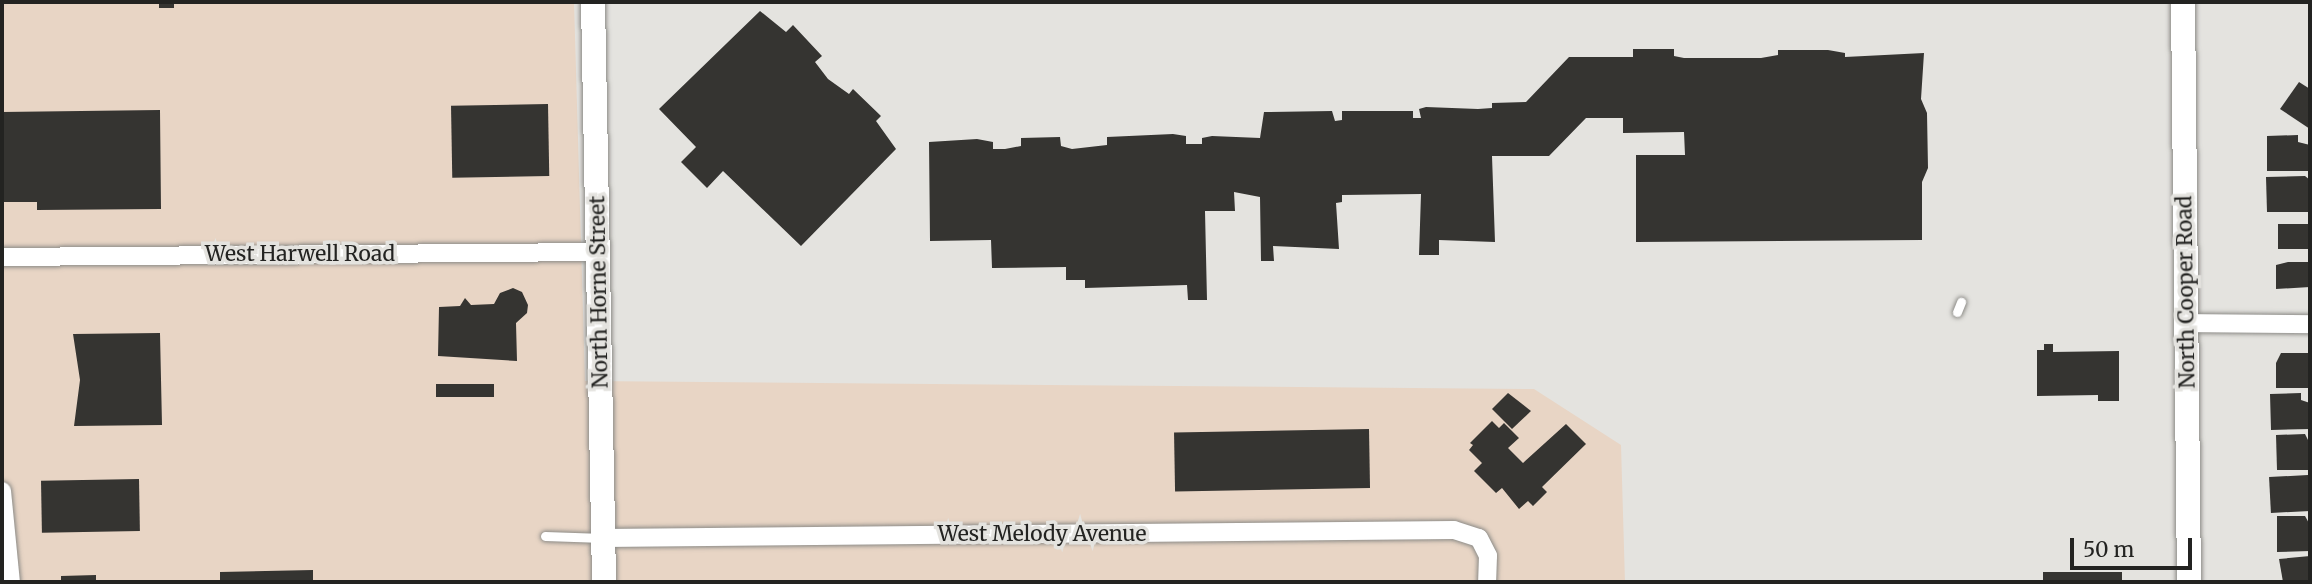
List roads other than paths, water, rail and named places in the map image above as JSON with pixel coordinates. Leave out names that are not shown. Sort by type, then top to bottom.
[{"type":"street","name":"North Horne Street","points":[[593,2],[604,582]]},
{"type":"street","name":"North Cooper Road","points":[[2183,2],[2189,582]]},
{"type":"street","name":"West Harwell Road","points":[[2,257],[599,252]]},
{"type":"street","points":[[2186,323],[2310,324]]},
{"type":"street","points":[[2,491],[11,582]]},
{"type":"street","name":"West Melody Avenue","points":[[603,537],[1454,530],[1479,538],[1488,556],[1488,582]]},
{"type":"lane","points":[[545,536],[603,537]]}]
